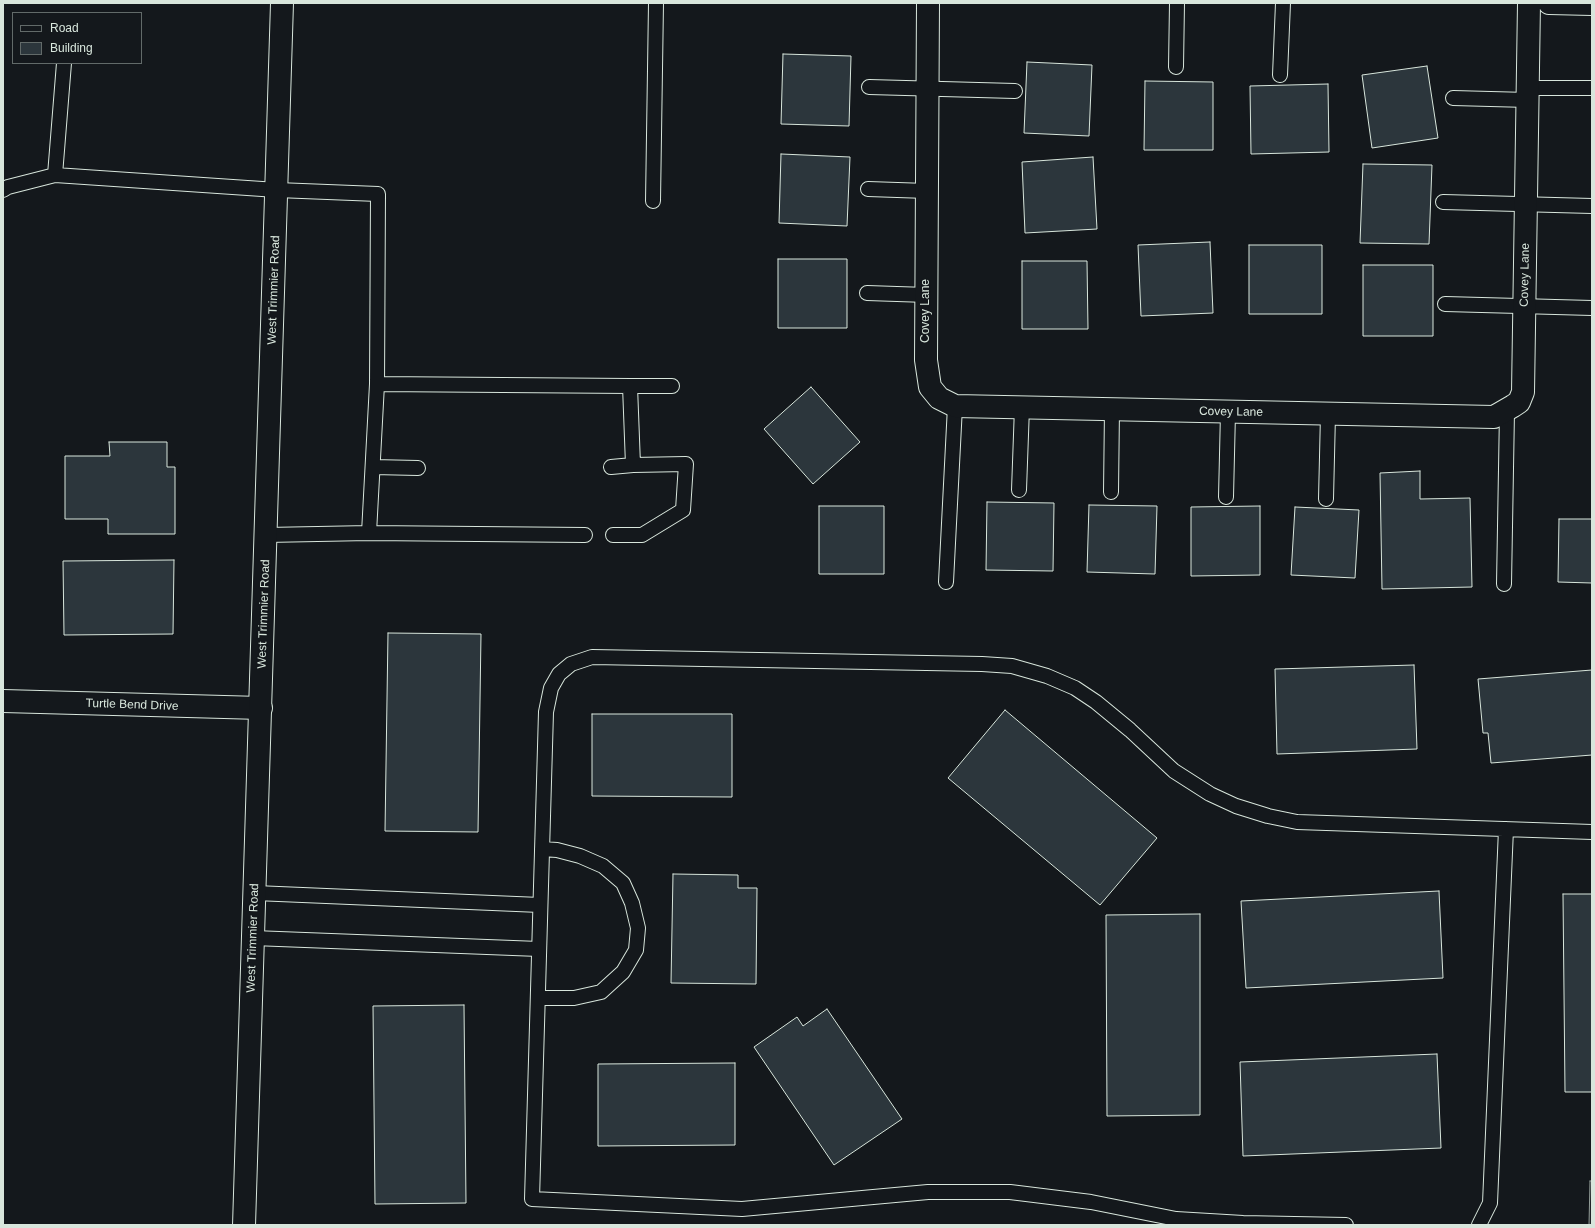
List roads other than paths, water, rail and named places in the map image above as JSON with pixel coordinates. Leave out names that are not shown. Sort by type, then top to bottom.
[{"type":"street","name":"West Trimmier Road","points":[[244,1225],[282,3]]},
{"type":"street","name":"Covey Lane","points":[[928,3],[926,360],[930,387],[939,398],[955,406],[1494,416],[1507,411],[1519,402],[1523,392],[1529,3]]},
{"type":"street","points":[[1549,3],[1581,4]]},
{"type":"street","name":"Turtle Bend Drive","points":[[3,701],[261,708]]},
{"type":"lane","points":[[653,201],[656,3]]},
{"type":"lane","points":[[1176,67],[1177,3]]},
{"type":"lane","points":[[1280,75],[1283,3]]},
{"type":"lane","points":[[56,176],[64,64]]},
{"type":"lane","points":[[869,87],[1015,91]]},
{"type":"lane","points":[[1453,98],[1528,94],[1592,88]]},
{"type":"lane","points":[[3,190],[8,187],[56,176],[277,190],[378,194],[377,384],[369,534]]},
{"type":"lane","points":[[868,189],[927,191]]},
{"type":"lane","points":[[1443,202],[1592,206]]},
{"type":"lane","points":[[867,293],[927,295]]},
{"type":"lane","points":[[1445,304],[1592,308]]},
{"type":"lane","points":[[377,384],[672,386]]},
{"type":"lane","points":[[630,386],[633,465]]},
{"type":"lane","points":[[946,582],[955,406]]},
{"type":"lane","points":[[1019,490],[1022,407]]},
{"type":"lane","points":[[1111,492],[1112,409]]},
{"type":"lane","points":[[1504,584],[1507,411]]},
{"type":"lane","points":[[1226,497],[1228,412]]},
{"type":"lane","points":[[1326,499],[1328,414]]},
{"type":"lane","points":[[611,466],[686,464],[683,510],[642,535],[614,535]]},
{"type":"lane","points":[[373,467],[418,468]]},
{"type":"lane","points":[[266,535],[585,535]]},
{"type":"lane","points":[[1346,1225],[1244,1223],[1176,1218],[1091,1202],[1010,1192],[928,1192],[742,1209],[532,1199],[546,712],[551,688],[559,674],[571,664],[592,657],[982,664],[1012,666],[1047,676],[1075,688],[1096,702],[1119,721],[1174,771],[1210,794],[1236,806],[1268,816],[1297,822],[1592,832]]},
{"type":"lane","points":[[1479,1225],[1490,1203],[1506,829]]},
{"type":"lane","points":[[538,998],[574,998],[600,992],[623,972],[636,950],[638,928],[632,903],[623,883],[603,866],[580,856],[565,852],[542,849]]},
{"type":"lane","points":[[255,893],[540,905]]},
{"type":"lane","points":[[253,938],[539,949]]}]
